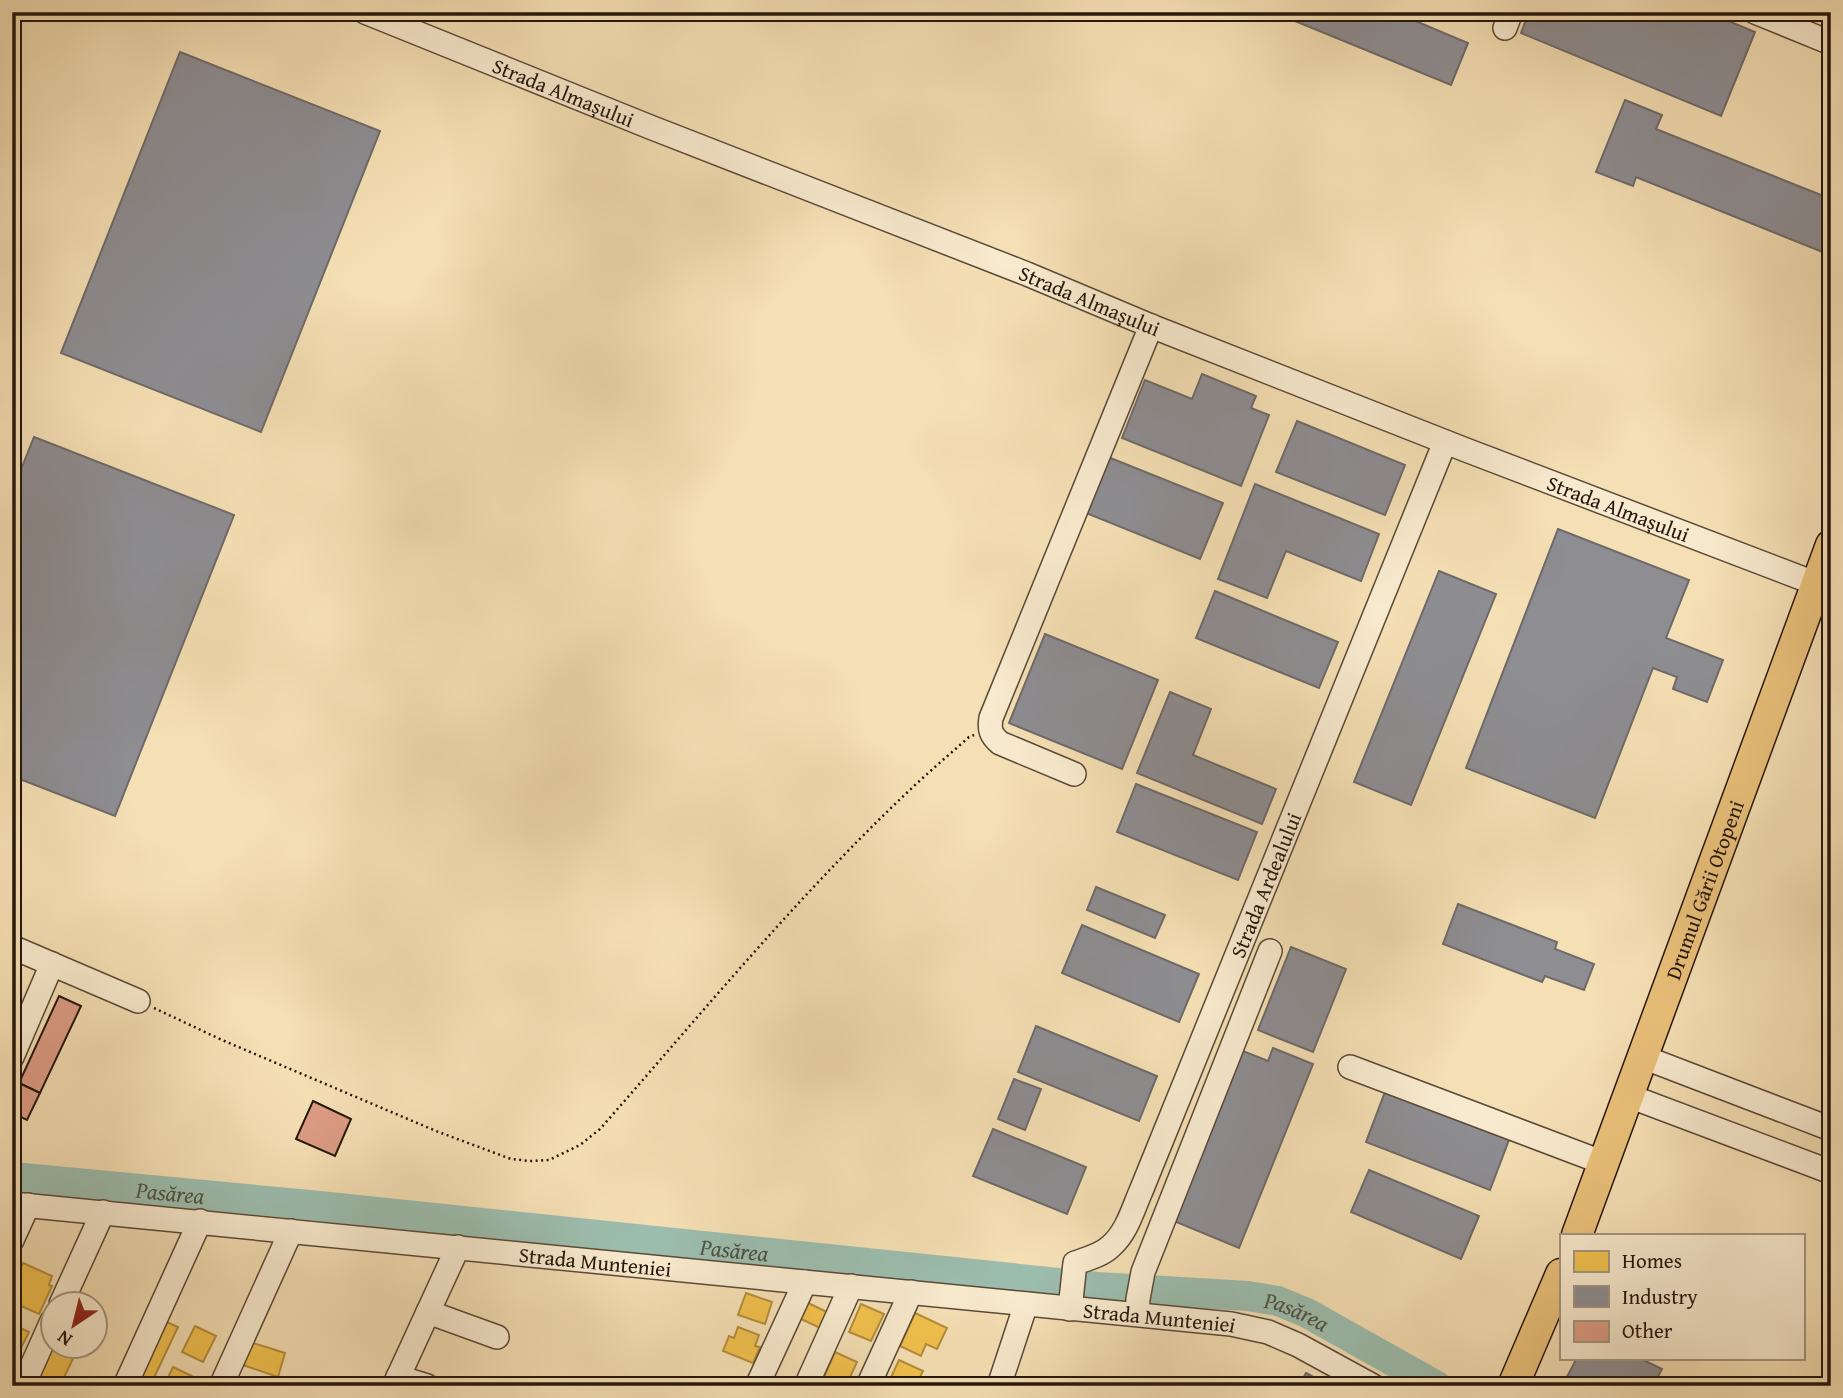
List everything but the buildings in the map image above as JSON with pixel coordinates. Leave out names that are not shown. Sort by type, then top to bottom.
[{"type":"main road","name":"Drumul Gării Otopeni","points":[[1577,1234],[1831,545]]},
{"type":"main road","points":[[1513,1386],[1560,1276]]},
{"type":"street","name":"Strada Almașului","points":[[365,12],[1445,442],[1817,584]]},
{"type":"street","points":[[1755,12],[1831,43]]},
{"type":"street","points":[[1074,774],[1000,743],[992,737],[991,718],[1151,326]]},
{"type":"street","name":"Strada Ardealului","points":[[1071,1303],[1075,1264],[1111,1247],[1123,1231],[1445,442]]},
{"type":"street","points":[[12,947],[138,1001]]},
{"type":"street","points":[[1137,1307],[1143,1272],[1270,951]]},
{"type":"street","points":[[12,1057],[52,964]]},
{"type":"street","points":[[1643,1057],[1831,1129]]},
{"type":"street","points":[[1350,1067],[1604,1163]]},
{"type":"street","points":[[1629,1096],[1831,1172]]},
{"type":"street","points":[[12,1240],[20,1204]]},
{"type":"street","name":"Strada Munteniei","points":[[20,1204],[1026,1304],[1071,1303],[1137,1307],[1268,1332],[1298,1345],[1373,1386]]},
{"type":"street","points":[[67,1290],[103,1212]]},
{"type":"street","points":[[125,1386],[200,1221]]},
{"type":"street","points":[[220,1386],[291,1231]]},
{"type":"street","points":[[426,1386],[396,1381],[458,1247]]},
{"type":"street","points":[[757,1386],[805,1282]]},
{"type":"street","points":[[806,1386],[851,1286]]},
{"type":"street","points":[[868,1386],[911,1292]]},
{"type":"street","points":[[999,1386],[1026,1304]]},
{"type":"street","points":[[428,1312],[496,1337]]},
{"type":"street","points":[[23,1386],[38,1352]]},
{"type":"path","points":[[138,1001],[222,1040],[436,1131],[511,1159],[549,1160],[580,1145],[600,1129],[769,936],[838,862],[913,787],[969,737],[990,729]]},
{"type":"waterway","name":"Pasărea","points":[[12,1177],[310,1205],[1098,1287],[1248,1296],[1278,1301],[1307,1313],[1437,1386]]}]
